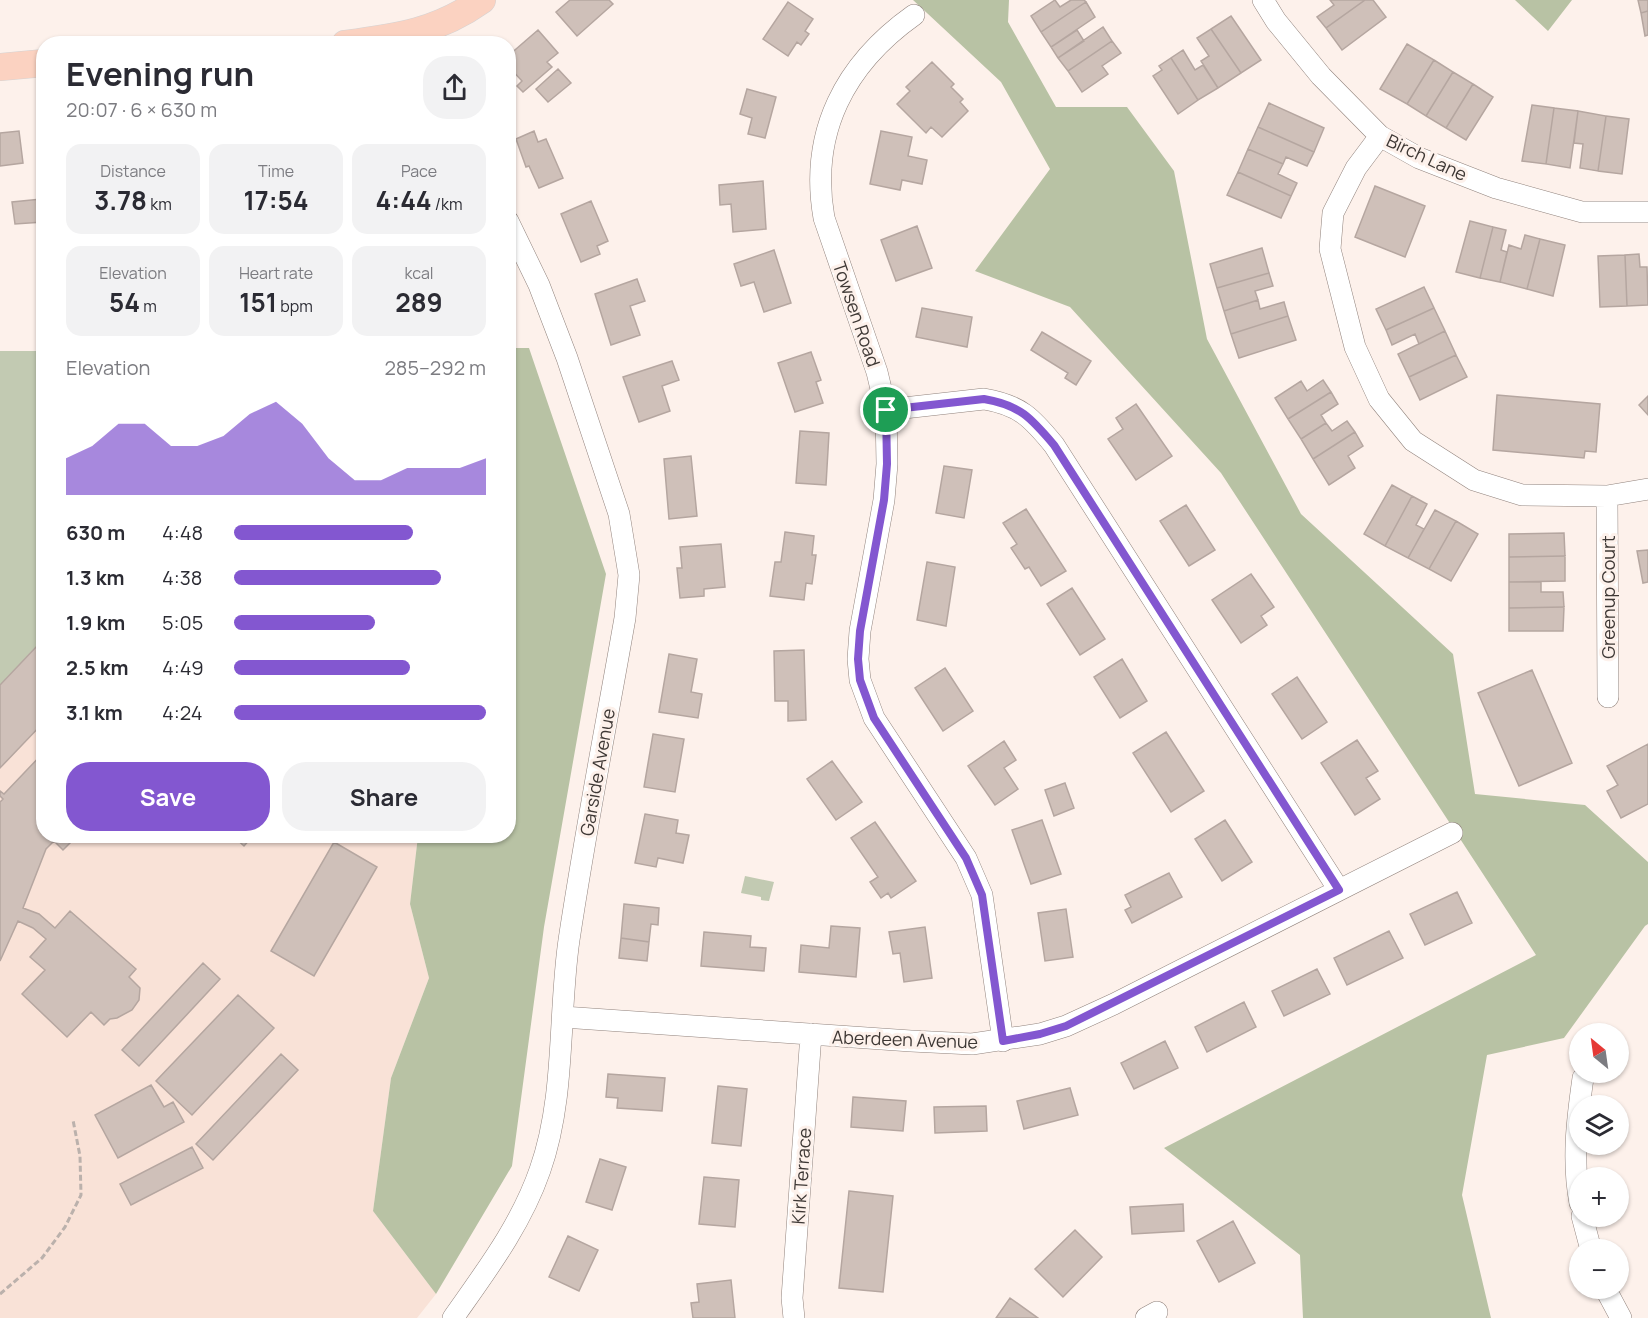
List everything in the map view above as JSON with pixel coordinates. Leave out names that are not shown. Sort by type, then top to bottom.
[{"type":"main road","points":[[421,36],[482,0]]},
{"type":"main road","points":[[0,67],[36,64]]},
{"type":"street","name":"Birch Lane","points":[[1263,0],[1276,21],[1321,76],[1380,136],[1419,158],[1496,188],[1582,212],[1648,212]]},
{"type":"street","name":"Towsen Road","points":[[914,15],[880,43],[863,60],[850,78],[830,121],[824,143],[821,170],[820,197],[824,218],[877,372],[886,410],[887,464],[884,500],[860,631],[858,659],[860,680],[874,718],[975,875],[982,895],[1003,1041]]},
{"type":"street","points":[[1380,136],[1356,168],[1334,213],[1330,249],[1355,347],[1379,399],[1413,441],[1474,480],[1522,495],[1607,496],[1648,489]]},
{"type":"street","name":"Garside Avenue","points":[[453,1318],[503,1247],[540,1170],[549,1137],[556,1096],[569,940],[625,618],[629,575],[619,514],[567,358],[539,285],[516,238]]},
{"type":"street","points":[[886,410],[984,399],[999,402],[1032,418],[1054,445],[1339,890]]},
{"type":"street","name":"Greenup Court","points":[[1607,496],[1608,697]]},
{"type":"street","name":"Aberdeen Avenue","points":[[563,1017],[972,1044],[1040,1034],[1066,1026],[1452,833]]},
{"type":"street","name":"Kirk Terrace","points":[[794,1318],[792,1298],[811,1034]]},
{"type":"street","points":[[1576,1167],[1577,1120],[1582,1083]]},
{"type":"street","points":[[1611,1299],[1621,1318]]},
{"type":"path","points":[[0,1294],[42,1258],[65,1227],[81,1195],[80,1156],[73,1120]]},
{"type":"shaded area","points":[[0,351],[36,351],[36,843],[417,843],[410,904],[429,978],[391,1078],[373,1211],[436,1294],[417,1318],[0,1318]]},
{"type":"green space","points":[[913,0],[1009,0],[1008,22],[1056,107],[1127,107],[1174,171],[1207,339],[1301,514],[1453,654],[1475,794],[1585,805],[1648,862],[1648,924],[1575,1023],[1569,1023],[1569,1031],[1564,1038],[1487,1055],[1462,1195],[1491,1318],[1303,1318],[1300,1255],[1164,1148],[1536,955],[1221,473],[1070,307],[975,271],[1050,169],[1001,82]]},
{"type":"green space","points":[[1515,0],[1572,0],[1548,31]]},
{"type":"green space","points":[[516,348],[529,348],[606,574],[544,927],[512,1166],[436,1294],[373,1211],[391,1078],[429,978],[410,904],[417,843],[516,843]]},
{"type":"green space","points":[[0,351],[36,351],[36,647],[0,685]]},
{"type":"green space","points":[[745,876],[774,882],[769,901],[741,893]]},
{"type":"building","points":[[570,0],[609,0],[613,4],[577,36],[556,12]]},
{"type":"building","points":[[1055,0],[1060,7],[1071,0],[1086,2],[1041,32],[1031,16]]},
{"type":"building","points":[[1330,0],[1365,0],[1326,28],[1317,17],[1334,5]]},
{"type":"building","points":[[1365,0],[1373,0],[1386,17],[1342,50],[1326,28]]},
{"type":"building","points":[[1638,0],[1648,0],[1648,11],[1641,13]]},
{"type":"building","points":[[788,2],[813,19],[805,31],[809,34],[801,45],[797,42],[788,56],[763,39]]},
{"type":"building","points":[[1086,2],[1095,17],[1051,47],[1041,32]]},
{"type":"building","points":[[1648,11],[1648,35],[1645,36],[1641,13]]},
{"type":"building","points":[[1231,16],[1261,60],[1241,73],[1211,29]]},
{"type":"building","points":[[1103,27],[1112,41],[1068,71],[1058,58]]},
{"type":"building","points":[[1211,29],[1241,73],[1218,88],[1201,61],[1209,56],[1197,38]]},
{"type":"building","points":[[538,30],[558,53],[547,62],[552,67],[523,92],[517,86],[522,81],[516,75],[516,49]]},
{"type":"building","points":[[1077,30],[1084,41],[1058,58],[1051,47]]},
{"type":"building","points":[[1112,41],[1121,53],[1102,66],[1108,74],[1082,92],[1068,71]]},
{"type":"building","points":[[1407,44],[1434,60],[1407,104],[1380,89]]},
{"type":"building","points":[[1183,50],[1195,70],[1203,65],[1218,88],[1198,100],[1171,58]]},
{"type":"building","points":[[1171,58],[1198,100],[1178,114],[1153,76],[1162,70],[1159,66]]},
{"type":"building","points":[[1434,60],[1453,72],[1426,116],[1407,104]]},
{"type":"building","points":[[932,62],[954,84],[951,87],[963,99],[960,102],[968,111],[942,137],[931,127],[926,133],[897,104],[910,91],[906,87]]},
{"type":"building","points":[[558,69],[571,83],[548,102],[536,89]]},
{"type":"building","points":[[1453,72],[1473,84],[1446,128],[1426,116]]},
{"type":"building","points":[[1473,84],[1493,97],[1466,140],[1446,128]]},
{"type":"building","points":[[747,89],[776,97],[765,138],[748,134],[752,118],[740,114]]},
{"type":"building","points":[[1269,103],[1324,128],[1314,152],[1258,127]]},
{"type":"building","points":[[1532,105],[1554,108],[1546,164],[1522,161]]},
{"type":"building","points":[[1554,108],[1578,111],[1570,168],[1546,164]]},
{"type":"building","points":[[1578,111],[1606,116],[1598,171],[1580,168],[1583,144],[1574,143]]},
{"type":"building","points":[[1606,116],[1629,119],[1622,174],[1598,171]]},
{"type":"building","points":[[1258,127],[1314,152],[1307,166],[1286,157],[1283,164],[1248,149]]},
{"type":"building","points":[[19,131],[23,163],[0,166],[0,133]]},
{"type":"building","points":[[534,131],[538,142],[546,139],[563,178],[539,188],[529,166],[526,167],[516,139]]},
{"type":"building","points":[[881,131],[912,137],[908,156],[927,160],[922,184],[902,180],[900,190],[870,184]]},
{"type":"building","points":[[1248,149],[1283,164],[1278,174],[1297,183],[1291,196],[1238,172]]},
{"type":"building","points":[[1238,172],[1291,196],[1281,218],[1227,195]]},
{"type":"building","points":[[763,181],[766,229],[733,232],[731,204],[720,205],[719,185]]},
{"type":"building","points":[[1375,186],[1425,206],[1405,257],[1355,237]]},
{"type":"building","points":[[36,200],[36,222],[15,224],[12,202]]},
{"type":"building","points":[[591,201],[608,241],[597,246],[600,254],[581,262],[561,214]]},
{"type":"building","points":[[1470,221],[1493,227],[1480,278],[1456,272]]},
{"type":"building","points":[[917,226],[932,268],[896,281],[881,240]]},
{"type":"building","points":[[1493,227],[1506,230],[1501,250],[1507,252],[1500,282],[1480,278]]},
{"type":"building","points":[[1525,235],[1540,239],[1527,289],[1500,282],[1509,245],[1521,249]]},
{"type":"building","points":[[1540,239],[1565,245],[1553,296],[1527,289]]},
{"type":"building","points":[[1262,248],[1269,273],[1217,288],[1210,264]]},
{"type":"building","points":[[774,250],[791,303],[764,312],[754,282],[741,286],[734,264]]},
{"type":"building","points":[[1639,254],[1640,267],[1647,267],[1648,305],[1627,306],[1625,255]]},
{"type":"building","points":[[1625,255],[1627,306],[1600,307],[1598,256]]},
{"type":"building","points":[[1269,273],[1273,286],[1255,291],[1258,300],[1224,311],[1217,288]]},
{"type":"building","points":[[637,279],[645,301],[630,306],[640,335],[611,345],[595,294]]},
{"type":"building","points":[[1424,287],[1434,308],[1386,330],[1376,309]]},
{"type":"building","points":[[1258,300],[1260,309],[1284,302],[1288,316],[1231,334],[1224,311]]},
{"type":"building","points":[[922,308],[972,317],[967,347],[916,337]]},
{"type":"building","points":[[1434,308],[1445,331],[1419,344],[1415,334],[1392,345],[1386,330]]},
{"type":"building","points":[[1288,316],[1296,340],[1239,358],[1231,334]]},
{"type":"building","points":[[1445,331],[1456,355],[1409,377],[1398,354]]},
{"type":"building","points":[[1042,332],[1091,361],[1076,385],[1065,378],[1068,373],[1031,350]]},
{"type":"building","points":[[811,352],[821,380],[816,382],[823,403],[795,412],[778,363]]},
{"type":"building","points":[[1456,355],[1467,377],[1420,400],[1409,377]]},
{"type":"building","points":[[672,361],[679,380],[662,386],[670,411],[639,422],[623,377]]},
{"type":"building","points":[[1323,380],[1331,392],[1288,419],[1275,398],[1301,381],[1307,391]]},
{"type":"building","points":[[1331,392],[1338,404],[1321,415],[1326,423],[1301,439],[1288,419]]},
{"type":"building","points":[[1497,395],[1600,404],[1596,452],[1585,451],[1584,458],[1493,450]]},
{"type":"building","points":[[1648,396],[1648,415],[1639,405]]},
{"type":"building","points":[[1136,404],[1172,456],[1136,480],[1108,439],[1123,429],[1116,418]]},
{"type":"building","points":[[1347,421],[1355,432],[1313,459],[1301,439],[1326,423],[1332,431]]},
{"type":"building","points":[[800,431],[829,433],[826,485],[796,483]]},
{"type":"building","points":[[1355,432],[1363,446],[1348,456],[1355,468],[1329,485],[1313,459]]},
{"type":"building","points":[[691,456],[697,516],[669,519],[664,459]]},
{"type":"building","points":[[944,466],[972,470],[964,518],[936,513]]},
{"type":"building","points":[[1392,485],[1412,496],[1385,546],[1364,534]]},
{"type":"building","points":[[1412,496],[1427,504],[1416,525],[1424,529],[1408,558],[1385,546]]},
{"type":"building","points":[[1186,505],[1215,550],[1189,566],[1160,521]]},
{"type":"building","points":[[1026,509],[1066,571],[1041,586],[1029,567],[1025,569],[1011,548],[1017,544],[1003,523]]},
{"type":"building","points":[[1435,510],[1456,521],[1429,569],[1408,558]]},
{"type":"building","points":[[1456,521],[1478,534],[1451,581],[1429,569]]},
{"type":"building","points":[[785,532],[814,536],[812,555],[816,555],[812,584],[806,583],[804,600],[770,596],[775,562],[781,562]]},
{"type":"building","points":[[1564,533],[1565,556],[1509,557],[1509,534]]},
{"type":"building","points":[[721,544],[725,587],[704,589],[704,596],[680,598],[677,568],[682,568],[680,547]]},
{"type":"building","points":[[1648,550],[1648,582],[1643,583],[1637,551]]},
{"type":"building","points":[[1565,556],[1565,581],[1509,582],[1509,557]]},
{"type":"building","points":[[927,562],[955,567],[946,626],[917,620]]},
{"type":"building","points":[[1251,574],[1274,607],[1261,616],[1267,625],[1241,643],[1212,600]]},
{"type":"building","points":[[1509,582],[1541,582],[1541,592],[1563,592],[1564,607],[1509,608]]},
{"type":"building","points":[[1072,588],[1105,639],[1080,655],[1047,604]]},
{"type":"building","points":[[1564,607],[1563,631],[1509,631],[1509,608]]},
{"type":"building","points":[[36,647],[36,730],[0,768],[0,685]]},
{"type":"building","points":[[804,650],[806,720],[788,721],[788,701],[775,701],[774,651]]},
{"type":"building","points":[[669,654],[697,659],[691,692],[702,694],[698,718],[659,712]]},
{"type":"building","points":[[1122,659],[1147,701],[1120,718],[1094,677]]},
{"type":"building","points":[[945,668],[973,711],[943,731],[915,688]]},
{"type":"building","points":[[1532,670],[1572,763],[1519,786],[1478,693]]},
{"type":"building","points":[[1297,677],[1327,722],[1302,739],[1272,694]]},
{"type":"building","points":[[1166,732],[1204,791],[1171,812],[1133,753]]},
{"type":"building","points":[[653,734],[684,739],[675,792],[644,787]]},
{"type":"building","points":[[1357,740],[1378,771],[1366,778],[1380,799],[1355,815],[1321,763]]},
{"type":"building","points":[[1004,741],[1016,760],[1004,768],[1018,789],[995,805],[968,766]]},
{"type":"building","points":[[1648,744],[1648,804],[1621,818],[1607,791],[1618,785],[1607,766]]},
{"type":"building","points":[[36,760],[36,843],[52,843],[46,849],[23,908],[39,914],[55,928],[70,911],[136,969],[129,977],[140,988],[139,1000],[132,1010],[110,1019],[104,1025],[91,1012],[67,1037],[22,994],[45,970],[30,957],[46,939],[33,928],[18,921],[0,961],[0,802],[3,799],[0,791],[4,794]]},
{"type":"building","points":[[832,761],[862,802],[836,820],[807,779]]},
{"type":"building","points":[[1065,783],[1074,808],[1054,816],[1045,790]]},
{"type":"building","points":[[645,814],[678,820],[676,833],[689,835],[683,863],[658,858],[656,867],[635,863]]},
{"type":"building","points":[[1042,820],[1061,874],[1031,884],[1012,830]]},
{"type":"building","points":[[1225,820],[1252,862],[1222,881],[1195,839]]},
{"type":"building","points":[[875,822],[916,881],[891,898],[888,893],[881,898],[870,882],[878,877],[851,838]]},
{"type":"building","points":[[56,843],[70,843],[63,850]]},
{"type":"building","points":[[333,843],[377,867],[314,976],[271,951]]},
{"type":"building","points":[[1169,873],[1182,897],[1132,923],[1125,910],[1131,907],[1125,895]]},
{"type":"building","points":[[1457,892],[1472,923],[1425,945],[1410,914]]},
{"type":"building","points":[[624,904],[659,908],[658,925],[651,924],[649,942],[621,938]]},
{"type":"building","points":[[1066,909],[1073,957],[1045,961],[1038,913]]},
{"type":"building","points":[[831,926],[860,928],[856,977],[799,972],[801,945],[829,948]]},
{"type":"building","points":[[925,927],[932,978],[904,982],[900,953],[893,954],[889,932]]},
{"type":"building","points":[[1389,931],[1403,958],[1347,985],[1334,958]]},
{"type":"building","points":[[704,932],[751,936],[750,947],[766,948],[764,971],[701,966]]},
{"type":"building","points":[[621,938],[649,942],[647,961],[619,958]]},
{"type":"building","points":[[203,963],[220,979],[139,1066],[122,1050]]},
{"type":"building","points":[[1317,969],[1330,994],[1284,1016],[1272,991]]},
{"type":"building","points":[[238,995],[274,1028],[192,1115],[156,1081]]},
{"type":"building","points":[[1244,1002],[1256,1027],[1207,1052],[1195,1027]]},
{"type":"building","points":[[1165,1041],[1178,1068],[1134,1089],[1121,1063]]},
{"type":"building","points":[[281,1054],[298,1070],[213,1160],[196,1144]]},
{"type":"building","points":[[608,1074],[665,1078],[662,1111],[617,1108],[618,1098],[606,1097]]},
{"type":"building","points":[[151,1085],[164,1107],[173,1102],[184,1122],[118,1158],[95,1115]]},
{"type":"building","points":[[718,1086],[747,1089],[741,1146],[712,1143]]},
{"type":"building","points":[[1070,1088],[1078,1115],[1024,1129],[1017,1101]]},
{"type":"building","points":[[853,1097],[906,1101],[903,1131],[851,1127]]},
{"type":"building","points":[[986,1106],[987,1131],[935,1133],[934,1107]]},
{"type":"building","points":[[192,1147],[203,1168],[131,1205],[120,1184]]},
{"type":"building","points":[[600,1159],[626,1167],[612,1210],[586,1202]]},
{"type":"building","points":[[704,1177],[739,1180],[735,1227],[699,1224]]},
{"type":"building","points":[[849,1191],[893,1196],[883,1292],[839,1288]]},
{"type":"building","points":[[1183,1204],[1184,1231],[1132,1234],[1130,1207]]},
{"type":"building","points":[[1233,1221],[1255,1263],[1219,1282],[1197,1241]]},
{"type":"building","points":[[1075,1230],[1102,1257],[1063,1297],[1035,1269]]},
{"type":"building","points":[[568,1236],[598,1250],[579,1291],[549,1277]]},
{"type":"building","points":[[731,1280],[735,1318],[693,1318],[691,1303],[699,1302],[697,1284]]},
{"type":"building","points":[[1010,1298],[1038,1318],[996,1318]]},
{"type":"route","points":[[984,399],[1022,411],[1032,418],[1054,445],[1339,890],[1066,1026],[1003,1041],[982,895],[975,875],[874,718],[860,680],[858,659],[860,631],[884,500],[887,464],[886,410],[984,399]]}]
